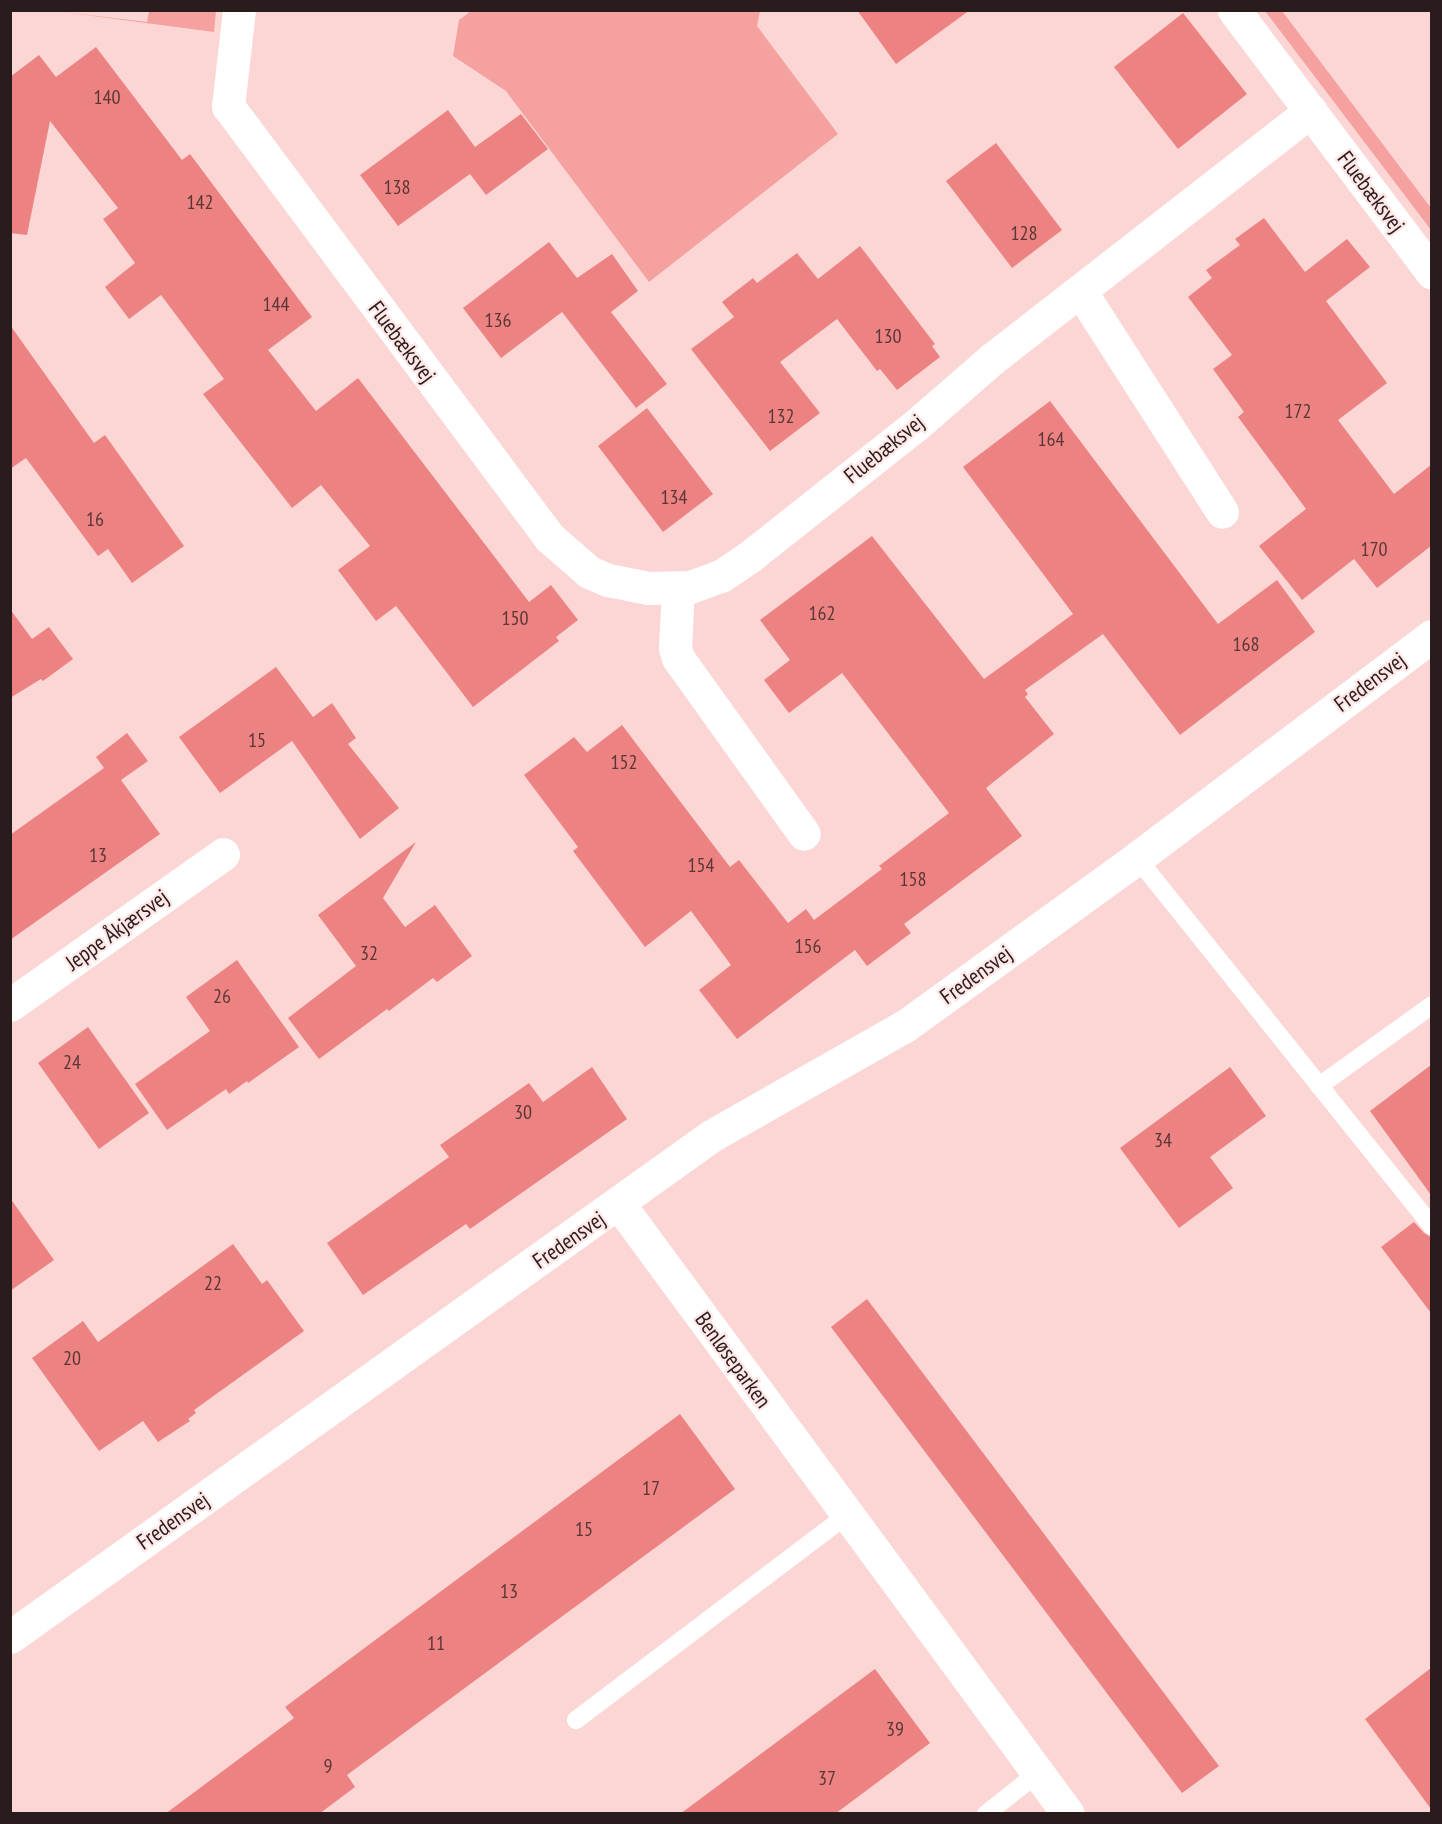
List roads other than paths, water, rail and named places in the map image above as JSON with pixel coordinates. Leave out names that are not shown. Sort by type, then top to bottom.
[{"type":"street","name":"Fluebæksvej","points":[[239,10],[228,106],[530,514],[562,551],[589,572],[608,580],[648,588],[678,588],[721,576],[748,558],[916,425],[992,359],[1311,111]]},
{"type":"street","name":"Fluebæksvej","points":[[1234,10],[1431,273]]},
{"type":"street","points":[[1081,292],[1222,512]]},
{"type":"street","points":[[678,588],[675,647],[678,658],[804,834]]},
{"type":"street","name":"Fredensvej","points":[[10,1637],[711,1137],[905,1026],[1137,858],[1431,636]]},
{"type":"street","name":"Jeppe Åkjærsvej","points":[[10,1005],[223,854]]},
{"type":"street","name":"Benløseparken","points":[[619,1204],[1068,1814]]},
{"type":"lane","points":[[1137,858],[1431,1226]]},
{"type":"lane","points":[[1319,1086],[1431,1005]]},
{"type":"lane","points":[[576,1720],[847,1515]]},
{"type":"lane","points":[[986,1814],[1038,1773]]}]
